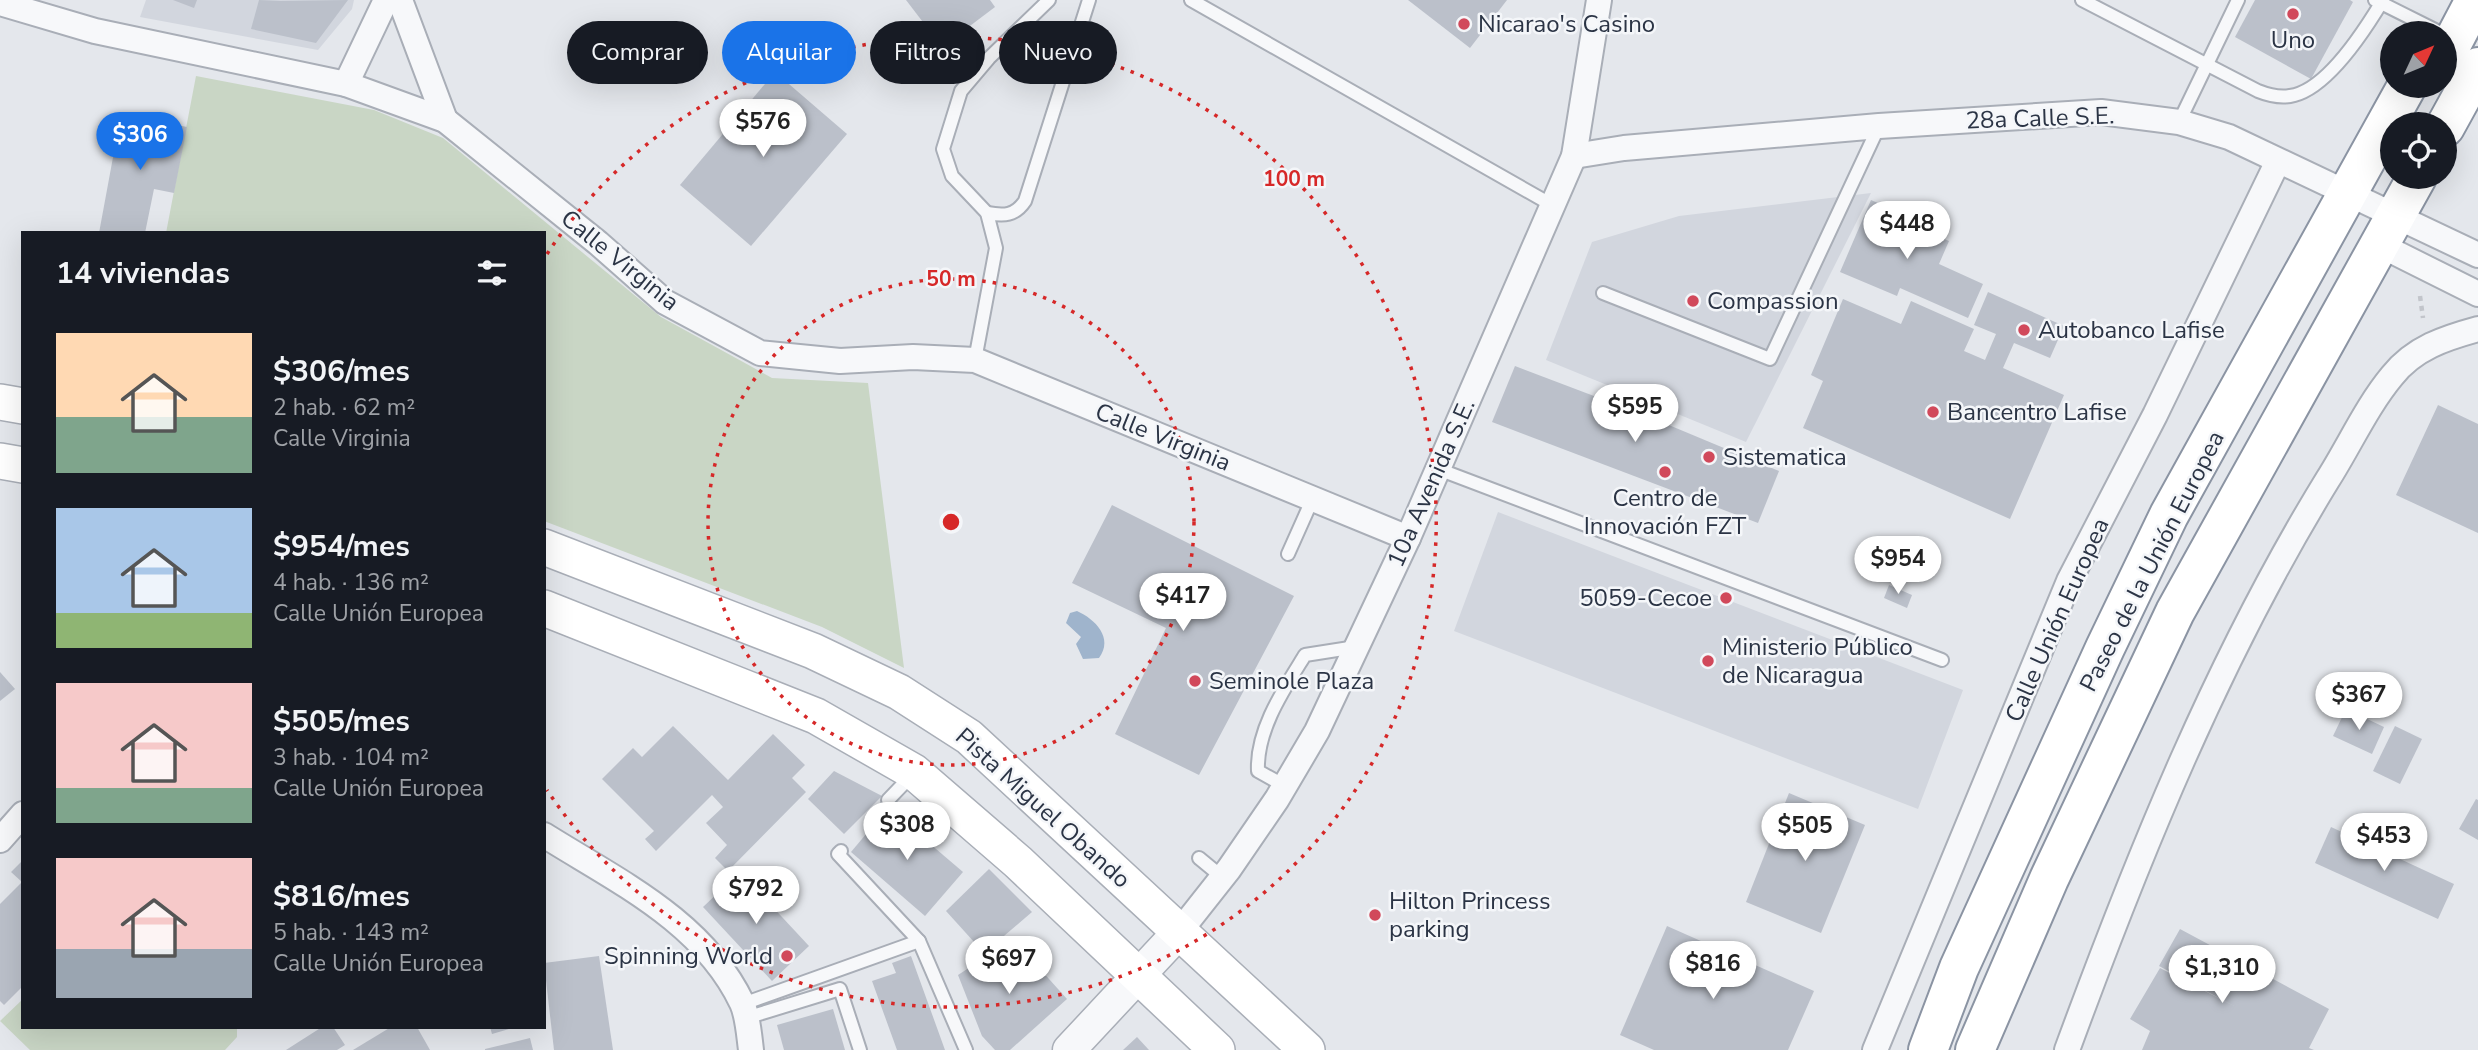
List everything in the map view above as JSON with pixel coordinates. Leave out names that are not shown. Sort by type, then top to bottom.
[{"type":"highway","points":[[2452,21],[2475,0]]},
{"type":"highway","points":[[2453,112],[2478,67]]},
{"type":"highway","name":"Paseo de la Unión Europea","points":[[1975,1050],[2117,732],[2374,215],[2404,98]]},
{"type":"highway","points":[[2203,563],[2219,507],[2357,238],[2358,209],[2374,215],[2382,189]]},
{"type":"highway","name":"Paseo de la Unión Europea","points":[[1928,1050],[1959,968],[2158,540],[2374,215],[2403,189]]},
{"type":"main road","points":[[0,402],[21,406]]},
{"type":"main road","points":[[0,461],[21,466]]},
{"type":"main road","name":"Pista Miguel Obando","points":[[546,548],[813,651],[899,692],[969,737],[1307,1050]]},
{"type":"main road","points":[[546,609],[816,716],[914,772],[974,822],[1217,1050]]},
{"type":"street","points":[[346,84],[386,0]]},
{"type":"street","points":[[400,0],[445,120]]},
{"type":"street","name":"10a Avenida S.E.","points":[[1180,931],[1222,877],[1285,786],[1317,731],[1408,538],[1574,156],[1599,0]]},
{"type":"street","name":"Calle Virginia","points":[[0,4],[95,31],[346,84],[445,120],[598,243],[665,302],[760,353],[840,361],[913,357],[975,360],[1408,538]]},
{"type":"street","name":"28a Calle S.E.","points":[[1574,156],[1624,148],[1879,126],[2101,112],[2179,122],[2229,138],[2277,161],[2374,215],[2478,255]]},
{"type":"street","name":"Calle Unión Europea","points":[[1875,1050],[2069,581],[2155,415],[2277,161]]},
{"type":"street","name":"28a Calle S.E.","points":[[2374,215],[2478,294]]},
{"type":"street","points":[[2067,1050],[2101,957],[2221,672],[2308,512],[2392,375],[2427,346],[2478,328]]},
{"type":"street","points":[[0,840],[21,816]]},
{"type":"street","points":[[546,836],[672,916],[706,947],[744,1011],[751,1050]]},
{"type":"street","points":[[1069,1050],[1140,977],[1180,931]]},
{"type":"lane","points":[[975,360],[996,248],[987,213],[952,176],[943,149],[961,91],[989,58],[1049,0]]},
{"type":"lane","points":[[987,213],[1003,216],[1012,213],[1025,201],[1089,0]]},
{"type":"lane","points":[[1191,0],[1552,205]]},
{"type":"lane","points":[[2082,0],[2204,65],[2274,96],[2302,93],[2342,59],[2380,1],[2423,21]]},
{"type":"lane","points":[[2179,122],[2204,65],[2238,0]]},
{"type":"lane","points":[[1603,293],[1770,359],[1879,126]]},
{"type":"lane","points":[[1438,469],[1942,660]]},
{"type":"lane","points":[[1288,554],[1313,498]]},
{"type":"lane","points":[[1285,786],[1258,771],[1257,752],[1282,692],[1305,655],[1357,647]]},
{"type":"lane","points":[[888,800],[914,772]]},
{"type":"lane","points":[[841,851],[838,854],[919,941],[967,1050]]},
{"type":"lane","points":[[1199,858],[1222,877]]},
{"type":"lane","points":[[744,1011],[919,941]]},
{"type":"lane","points":[[744,1011],[840,989],[860,1050]]},
{"type":"shaded area","points":[[146,0],[354,0],[352,9],[318,50],[140,17]]},
{"type":"shaded area","name":"Compassion","points":[[1871,193],[1746,442],[1546,360],[1592,242],[1679,216]]},
{"type":"shaded area","name":"Ministerio Público de Nicaragua","points":[[1498,512],[1963,690],[1918,809],[1454,631]]},
{"type":"green space","points":[[196,76],[374,110],[443,138],[661,317],[772,378],[868,383],[904,668],[822,627],[546,522],[546,231],[166,231]]},
{"type":"green space","points":[[21,1001],[21,1029],[237,1029],[237,1037],[225,1050],[30,1050],[0,1021]]},
{"type":"water","points":[[1077,611],[1096,624],[1103,636],[1103,651],[1099,658],[1083,659],[1076,644],[1081,637],[1066,623],[1070,613]]},
{"type":"building","points":[[173,0],[197,0],[194,8]]},
{"type":"building","points":[[259,0],[348,0],[316,43],[251,29]]},
{"type":"building","points":[[906,0],[990,0],[995,7],[976,21],[922,21]]},
{"type":"building","name":"Nicarao's Casino","points":[[1408,0],[1507,0],[1470,48]]},
{"type":"building","points":[[2255,0],[2353,2],[2311,79],[2235,37]]},
{"type":"building","points":[[765,84],[789,84],[847,134],[751,246],[680,185]]},
{"type":"building","points":[[121,114],[187,127],[174,193],[154,189],[145,231],[99,231]]},
{"type":"building","points":[[1871,200],[1928,225],[1925,231],[1949,241],[1939,264],[1983,284],[1968,318],[1900,288],[1897,296],[1840,272]]},
{"type":"building","name":"Bancentro Lafise","points":[[1988,292],[2064,326],[2050,358],[2014,343],[2003,368],[2064,395],[2010,519],[1803,428],[1823,381],[1811,375],[1843,299],[1901,324],[1911,301],[1974,329],[1964,351],[1985,360],[1996,334],[1974,325]]},
{"type":"building","name":"Centro de Innovación FZT","points":[[1515,366],[1652,418],[1779,471],[1758,523],[1492,422]]},
{"type":"building","points":[[2438,405],[2478,424],[2478,533],[2396,495]]},
{"type":"building","name":"Seminole Plaza","points":[[1112,505],[1294,596],[1199,775],[1115,734],[1166,628],[1072,583]]},
{"type":"building","points":[[1889,585],[1912,595],[1907,608],[1884,598]]},
{"type":"building","points":[[0,672],[15,689],[0,701]]},
{"type":"building","points":[[2346,709],[2384,727],[2372,754],[2333,736]]},
{"type":"building","points":[[673,726],[728,780],[773,734],[805,765],[792,778],[806,792],[728,871],[715,858],[727,845],[706,823],[723,807],[712,795],[656,851],[645,839],[654,831],[602,779],[633,748],[642,757]]},
{"type":"building","points":[[2395,726],[2422,739],[2400,784],[2373,771]]},
{"type":"building","points":[[834,771],[882,796],[844,834],[808,799]]},
{"type":"building","points":[[1789,793],[1865,825],[1821,933],[1746,902]]},
{"type":"building","points":[[2476,799],[2478,800],[2478,840],[2459,829]]},
{"type":"building","points":[[888,808],[963,872],[925,916],[851,852]]},
{"type":"building","points":[[2331,827],[2454,884],[2438,919],[2315,863]]},
{"type":"building","points":[[21,862],[21,881],[11,872]]},
{"type":"building","points":[[989,869],[1032,912],[984,953],[946,911]]},
{"type":"building","points":[[740,872],[809,946],[772,981],[703,907]]},
{"type":"building","points":[[21,883],[21,988],[4,1005],[0,1001],[0,904]]},
{"type":"building","points":[[1667,926],[1814,991],[1788,1050],[1654,1050],[1620,1035]]},
{"type":"building","points":[[2180,929],[2329,1009],[2309,1048],[2314,1050],[2142,1050],[2150,1031],[2130,1019],[2160,968],[2234,1006],[2159,966]]},
{"type":"building","points":[[1013,939],[1067,999],[1010,1050],[995,1050],[982,1036],[958,975]]},
{"type":"building","points":[[599,956],[613,1050],[554,1050],[546,963]]},
{"type":"building","points":[[911,956],[945,1050],[897,1050],[872,981],[896,973],[892,963]]},
{"type":"building","points":[[833,1009],[845,1050],[784,1050],[777,1025]]},
{"type":"building","points":[[319,1029],[334,1029],[345,1045],[337,1050],[286,1050]]},
{"type":"building","points":[[388,1029],[418,1029],[430,1050],[353,1050]]},
{"type":"building","points":[[491,1029],[510,1029],[492,1034]]},
{"type":"building","points":[[1137,1037],[1149,1050],[1123,1050]]},
{"type":"building","points":[[530,1038],[533,1050],[485,1050],[485,1049]]},
{"type":"place","name":"Uno","points":[[2293,14]]},
{"type":"place","name":"Nicarao's Casino","points":[[1464,24]]},
{"type":"place","name":"Compassion","points":[[1693,301]]},
{"type":"place","name":"Autobanco Lafise","points":[[2024,330]]},
{"type":"place","name":"Bancentro Lafise","points":[[1933,412]]},
{"type":"place","name":"Sistematica","points":[[1709,457]]},
{"type":"place","name":"Centro de Innovación FZT","points":[[1665,472]]},
{"type":"place","name":"5059-Cecoe","points":[[1726,598]]},
{"type":"place","name":"Ministerio Público de Nicaragua","points":[[1708,661]]},
{"type":"place","name":"Seminole Plaza","points":[[1195,681]]},
{"type":"place","name":"Hilton Princess parking","points":[[1375,915]]},
{"type":"place","name":"Spinning World","points":[[787,956]]}]
